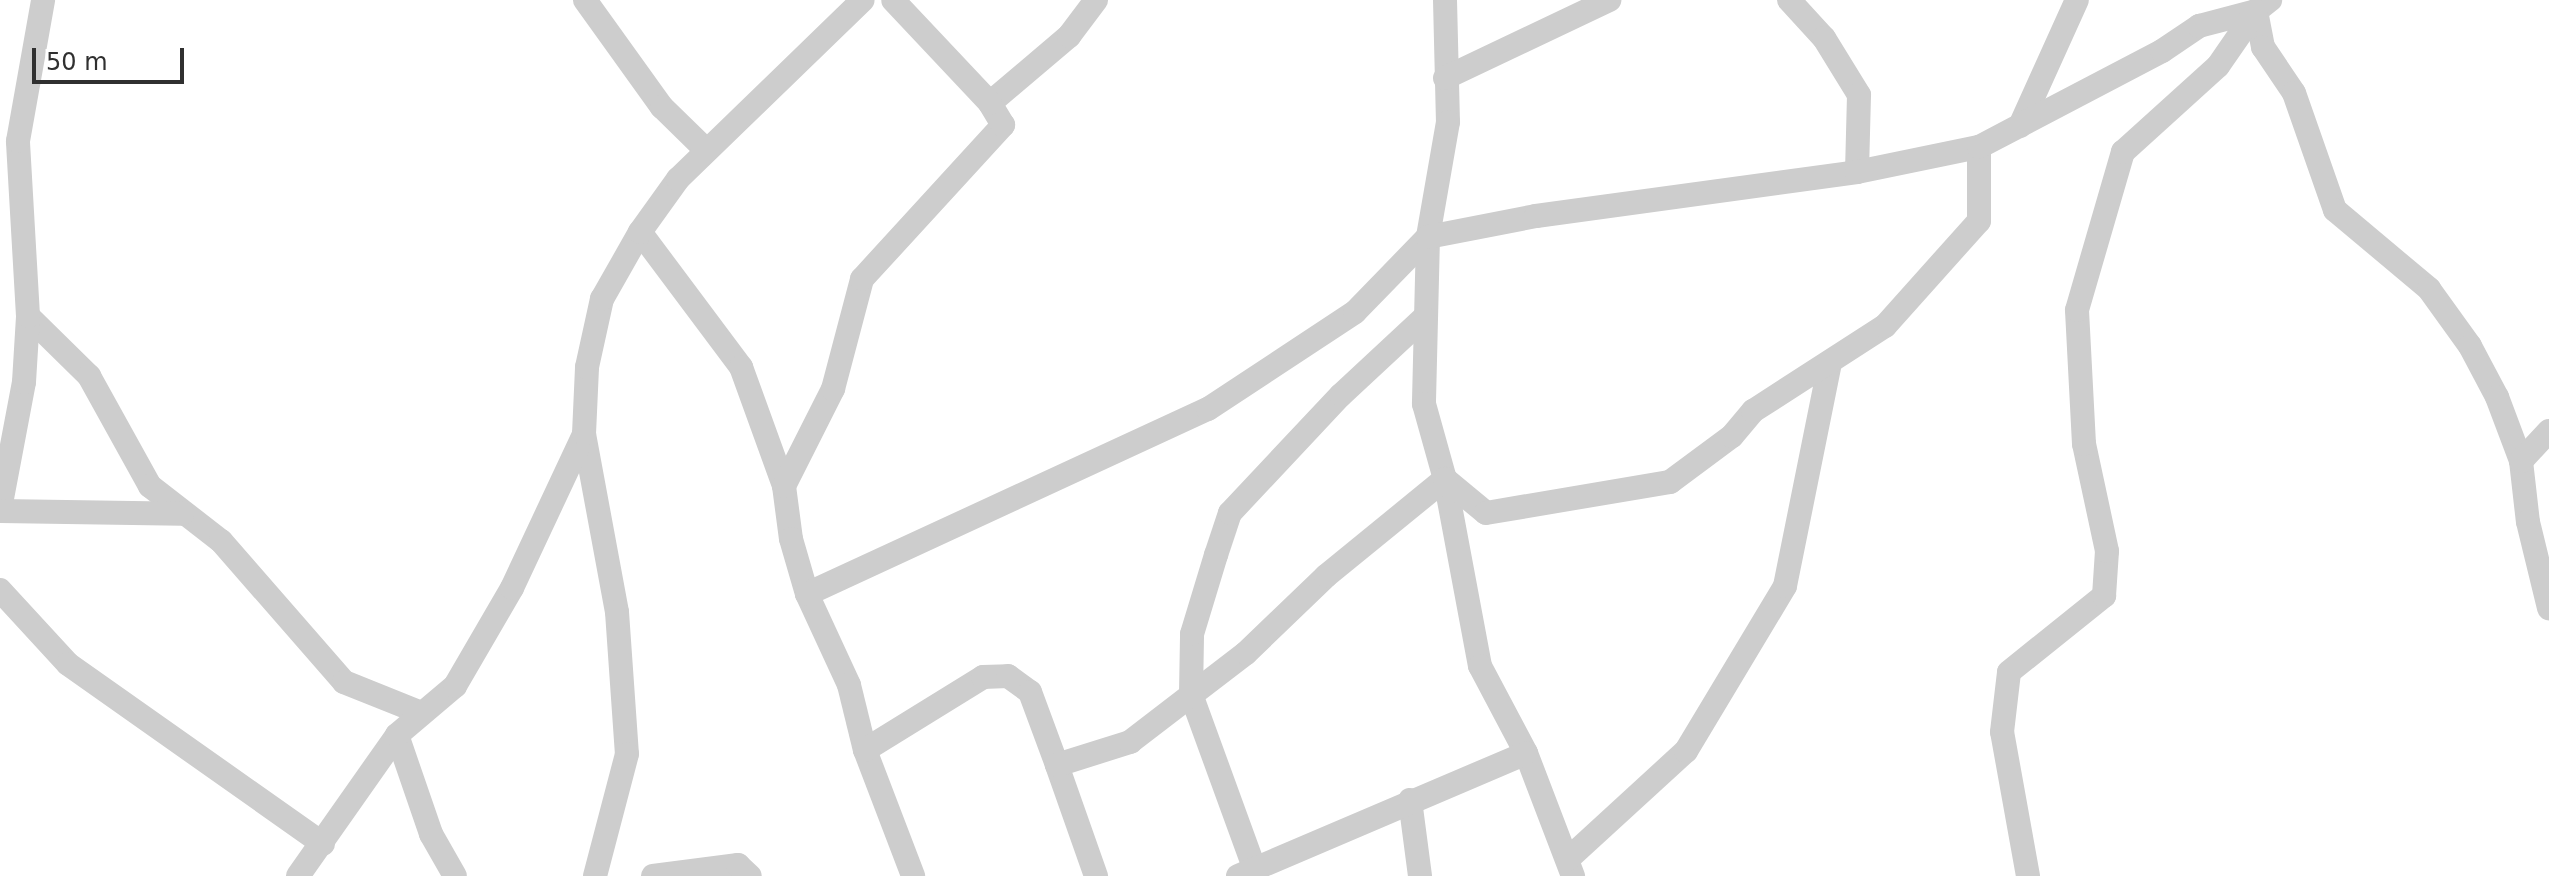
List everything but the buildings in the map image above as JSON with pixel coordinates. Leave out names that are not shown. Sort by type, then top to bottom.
[{"type":"street","points":[[43,0],[18,141],[28,316],[24,382],[0,510],[182,514]]},
{"type":"street","points":[[585,0],[662,107],[706,150]]},
{"type":"street","points":[[595,876],[627,754],[617,612],[584,434],[587,367],[602,299],[640,232],[706,150],[863,0]]},
{"type":"street","points":[[784,486],[833,389],[862,279],[1003,125],[990,103],[893,0]]},
{"type":"street","points":[[990,103],[1069,36],[1096,0]]},
{"type":"street","points":[[1445,0],[1448,122],[1428,237],[1424,404],[1445,479],[1480,666],[1526,753],[1571,868],[1686,751],[1785,586],[1830,363]]},
{"type":"street","points":[[1445,78],[1609,0]]},
{"type":"street","points":[[1789,0],[1824,38],[1859,95],[1857,172]]},
{"type":"street","points":[[2020,126],[2077,0]]},
{"type":"street","points":[[807,594],[1208,409],[1355,312],[1428,237],[1536,216],[1857,172],[1979,147],[2199,26],[2263,5]]},
{"type":"street","points":[[2263,5],[2263,47],[2294,93],[2335,210],[2429,289],[2470,346],[2521,461],[2528,522],[2549,608]]},
{"type":"street","points":[[2028,876],[2002,732],[2009,672],[2104,596],[2107,551],[2084,444],[2077,310],[2123,152],[2218,66],[2263,5]]},
{"type":"street","points":[[1445,479],[1486,513],[1670,482],[1732,436],[1753,411],[1885,326],[1979,221],[1979,147]]},
{"type":"street","points":[[640,232],[741,367],[784,486],[791,539],[807,594],[849,685],[865,750],[903,843],[913,876]]},
{"type":"street","points":[[28,316],[89,376],[150,486],[182,514],[221,541],[344,682],[419,712]]},
{"type":"street","points":[[1424,318],[1341,395],[1230,513],[1192,634],[1191,694],[1246,873],[1410,800],[1526,753]]},
{"type":"street","points":[[2521,461],[2549,431]]},
{"type":"street","points":[[298,876],[397,735],[419,712],[455,686],[512,588],[584,434]]},
{"type":"street","points":[[1057,765],[1130,742],[1246,653],[1326,576],[1445,479]]},
{"type":"street","points":[[0,590],[68,664],[323,844]]},
{"type":"street","points":[[865,750],[983,677],[1008,676],[1030,692],[1096,876]]},
{"type":"street","points":[[397,735],[431,834],[455,876]]},
{"type":"street","points":[[1410,800],[1420,876]]},
{"type":"street","points":[[896,876],[903,843]]},
{"type":"street","points":[[653,876],[738,865],[750,876]]}]
